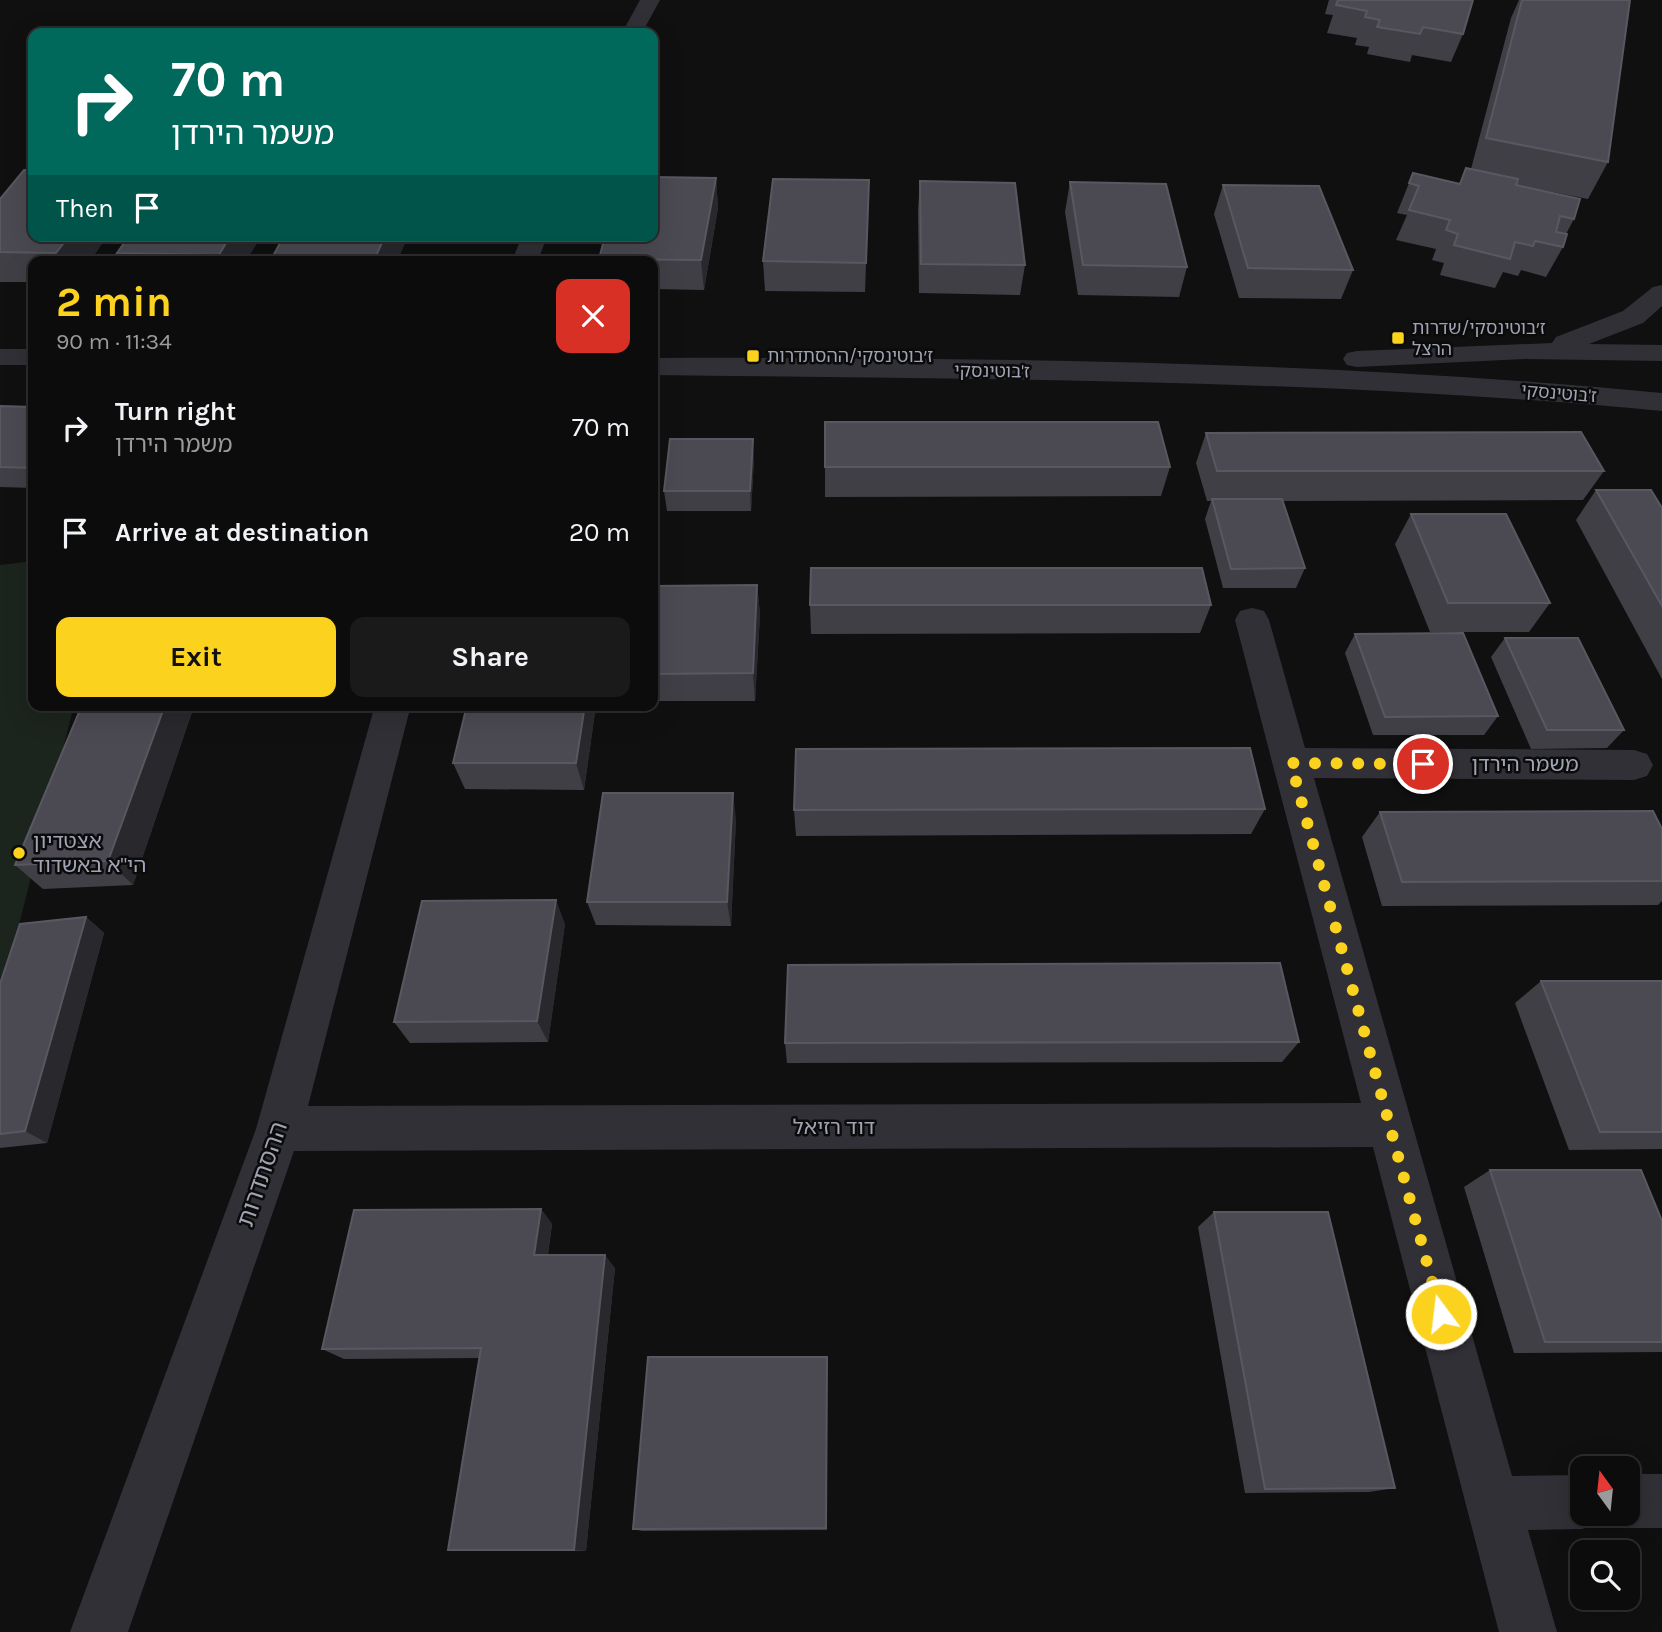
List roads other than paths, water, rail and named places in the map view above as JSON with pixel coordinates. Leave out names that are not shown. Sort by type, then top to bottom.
[{"type":"street","points":[[635,28],[650,0]]},
{"type":"street","points":[[1525,351],[1598,332],[1633,317],[1662,293]]},
{"type":"street","name":"ז'בוטינסקי","points":[[1163,373],[1406,355],[1525,351],[1662,353]]},
{"type":"street","points":[[0,357],[28,357]]},
{"type":"street","name":"ז'בוטינסקי","points":[[658,366],[1163,373],[1414,382],[1662,402]]},
{"type":"street","points":[[1252,620],[1528,1632]]},
{"type":"street","name":"ההסתדרות","points":[[99,1632],[279,1129],[391,711]]},
{"type":"street","name":"משמר הירדן","points":[[1291,763],[1634,765]]},
{"type":"street","name":"דוד רזיאל","points":[[279,1129],[1390,1125]]},
{"type":"street","points":[[1640,1501],[1662,1501]]},
{"type":"street","points":[[1493,1503],[1570,1502]]},
{"type":"place","name":"ז׳בוטינסקי/שדרות הרצל","points":[[1398,338]]},
{"type":"place","name":"ז׳בוטינסקי/ההסתדרות","points":[[753,356]]},
{"type":"place","name":"אצטדיון הי\"א באשדוד","points":[[19,853]]}]
